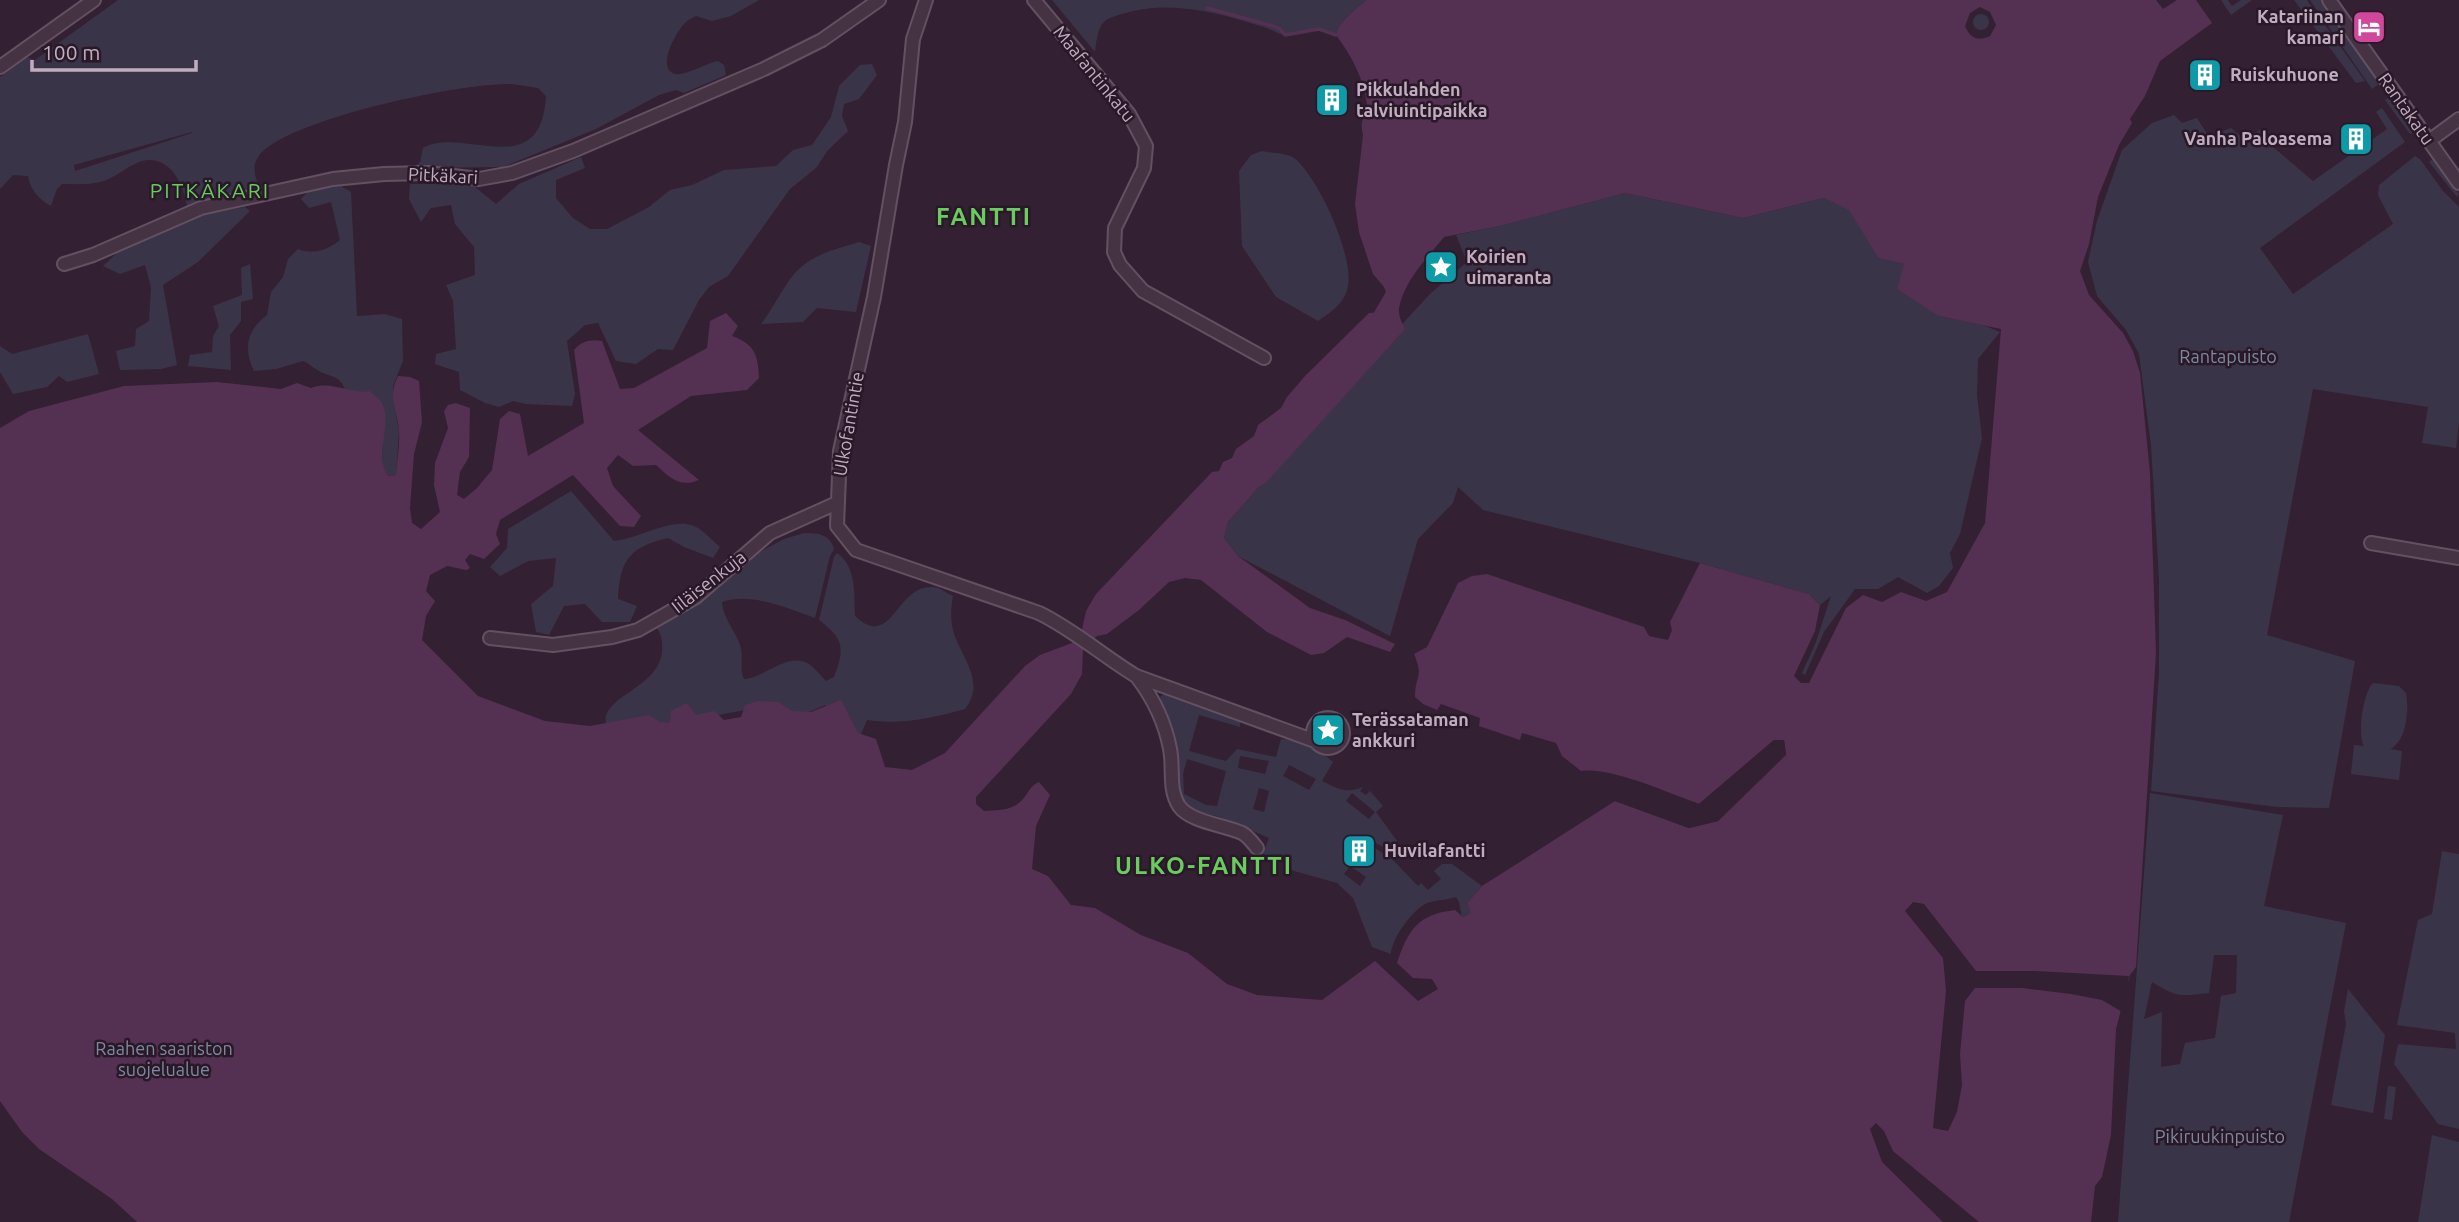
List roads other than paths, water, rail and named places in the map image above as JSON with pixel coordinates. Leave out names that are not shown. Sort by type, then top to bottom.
[{"type":"street","points":[[0,67],[94,0]]},
{"type":"street","name":"Pitkäkari","points":[[64,264],[93,255],[201,208],[333,179],[428,173],[479,179],[512,173],[573,151],[764,69],[822,40],[879,0]]},
{"type":"street","name":"Ulkofantintie","points":[[926,0],[913,39],[905,122],[874,297],[840,451],[836,526],[856,550],[1039,613],[1067,627],[1136,676],[1248,718],[1283,728],[1315,741],[1323,748],[1333,748],[1343,737],[1342,727],[1335,720],[1326,718],[1296,728],[1283,728]]},
{"type":"street","name":"Maafantinkatu","points":[[1034,0],[1129,114],[1146,146],[1144,168],[1115,228],[1114,252],[1121,265],[1143,291],[1264,358]]},
{"type":"street","name":"Rantakatu","points":[[2329,0],[2459,183]]},
{"type":"street","points":[[2429,141],[2459,120]]},
{"type":"street","name":"Iiläisenkuja","points":[[490,638],[553,645],[612,637],[638,630],[696,597],[770,533],[836,503]]},
{"type":"street","points":[[2371,543],[2459,558]]},
{"type":"street","points":[[1136,676],[1152,696],[1163,723],[1170,749],[1172,789],[1177,804],[1184,813],[1245,834],[1257,848]]},
{"type":"street","points":[[1315,741],[1313,732],[1317,723]]},
{"type":"waterway","points":[[1207,8],[1273,26],[1285,35],[1319,29],[1336,35]]},
{"type":"waterway","points":[[1377,319],[1394,290]]},
{"type":"place","name":"Katariinan kamari","points":[[2369,27]]},
{"type":"place","name":"Ruiskuhuone","points":[[2205,75]]},
{"type":"place","name":"Pikkulahden talviuintipaikka","points":[[1332,100]]},
{"type":"place","name":"Vanha Paloasema","points":[[2356,139]]},
{"type":"place","name":"Koirien uimaranta","points":[[1441,267]]},
{"type":"place","name":"Terässataman ankkuri","points":[[1328,730]]},
{"type":"place","name":"Huvilafantti","points":[[1359,851]]},
{"type":"district","name":"PITKÄKARI","points":[[210,191]]},
{"type":"district","name":"FANTTI","points":[[984,217]]},
{"type":"district","name":"ULKO-FANTTI","points":[[1204,866]]},
{"type":"park label","name":"Rantapuisto","points":[[2228,357]]},
{"type":"park label","name":"Raahen saariston suojelualue","points":[[164,1059]]},
{"type":"park label","name":"Pikiruukinpuisto","points":[[2220,1137]]}]
